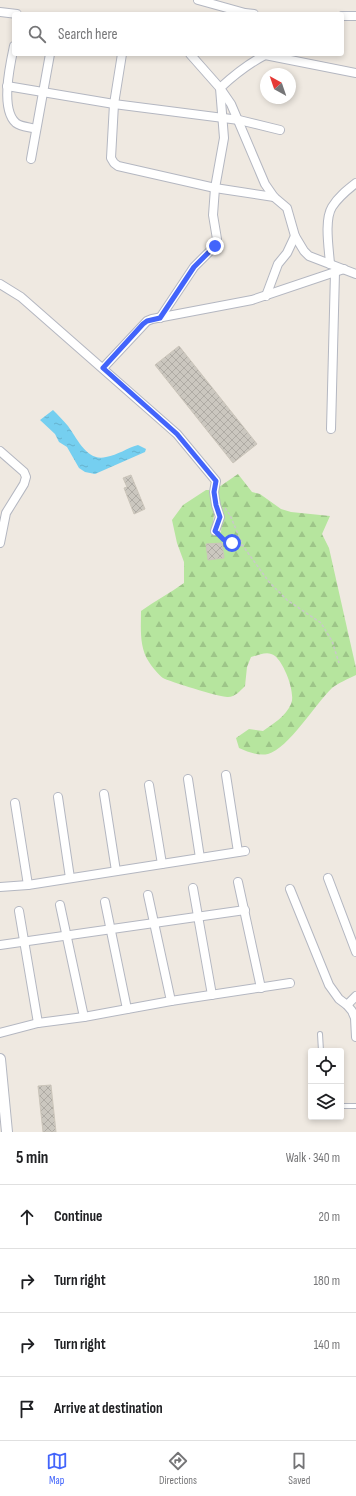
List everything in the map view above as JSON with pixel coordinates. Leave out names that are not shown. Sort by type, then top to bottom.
[{"type":"street","points":[[198,0],[241,12]]},
{"type":"street","points":[[0,12],[12,13]]},
{"type":"street","points":[[344,16],[356,16]]},
{"type":"street","points":[[12,56],[6,86],[5,101],[11,119],[17,124],[36,129]]},
{"type":"street","points":[[31,159],[50,56]]},
{"type":"street","points":[[122,56],[114,104],[111,158],[114,163],[118,166],[215,188],[274,197]]},
{"type":"street","points":[[192,56],[232,104],[265,184],[274,197],[287,208],[295,236],[304,251],[309,256],[330,264],[339,270],[356,274]]},
{"type":"street","points":[[220,88],[234,75],[260,56]]},
{"type":"street","points":[[266,56],[356,73]]},
{"type":"street","points":[[6,86],[114,104],[239,120],[280,130]]},
{"type":"street","points":[[160,318],[194,267],[215,246],[217,232],[213,215],[215,188],[224,145],[220,88]]},
{"type":"street","points":[[330,264],[328,218],[331,208],[339,197],[356,183]]},
{"type":"street","points":[[266,296],[278,264],[287,253],[295,236]]},
{"type":"street","points":[[103,368],[147,321],[244,302],[266,296],[339,270]]},
{"type":"street","points":[[332,429],[339,270]]},
{"type":"street","points":[[0,284],[21,297],[103,368],[177,434],[205,466],[216,481],[214,492],[220,517],[215,531]]},
{"type":"street","points":[[0,451],[24,472],[26,478],[6,514],[0,542]]},
{"type":"street","points":[[0,887],[28,885],[241,851],[226,775]]},
{"type":"street","points":[[188,779],[200,858]]},
{"type":"street","points":[[149,785],[162,864]]},
{"type":"street","points":[[104,794],[116,871]]},
{"type":"street","points":[[58,798],[70,878]]},
{"type":"street","points":[[15,803],[28,885]]},
{"type":"street","points":[[328,878],[356,952]]},
{"type":"street","points":[[238,882],[261,988]]},
{"type":"street","points":[[193,888],[212,995]]},
{"type":"street","points":[[290,889],[329,985],[339,999],[348,1005],[352,1011],[356,1037]]},
{"type":"street","points":[[148,895],[171,1001]]},
{"type":"street","points":[[105,902],[127,1009]]},
{"type":"street","points":[[60,905],[84,1017]]},
{"type":"street","points":[[0,945],[245,910]]},
{"type":"street","points":[[19,911],[38,1023]]},
{"type":"street","points":[[0,1033],[38,1023],[84,1017],[171,1001],[290,983]]},
{"type":"street","points":[[348,1005],[356,996]]},
{"type":"street","points":[[0,1059],[7,1132]]},
{"type":"lane","points":[[320,1034],[321,1048]]},
{"type":"lane","points":[[344,1106],[356,1106]]},
{"type":"path","points":[[216,505],[220,504],[227,510],[243,546],[269,582],[287,600],[321,623],[332,641],[339,663]]},
{"type":"path","points":[[215,531],[224,540],[243,546]]},
{"type":"green space","points":[[238,474],[252,492],[260,494],[281,509],[291,512],[330,516],[322,534],[329,548],[356,668],[356,675],[332,688],[293,735],[284,744],[268,754],[253,753],[239,748],[236,738],[249,729],[263,731],[283,716],[291,704],[291,686],[282,665],[275,656],[266,653],[251,657],[247,667],[245,686],[233,696],[224,697],[163,678],[152,666],[146,656],[141,637],[141,611],[184,583],[184,562],[177,543],[172,520],[183,505],[206,490],[209,490],[214,514],[212,533],[215,535],[221,532],[222,513],[218,496],[219,487]]},
{"type":"water","points":[[53,410],[68,426],[83,448],[93,456],[99,458],[106,457],[138,445],[146,449],[145,452],[95,474],[85,472],[79,468],[67,447],[59,442],[55,434],[40,420]]},
{"type":"building","points":[[179,346],[257,444],[233,463],[155,365]]},
{"type":"building","points":[[131,475],[145,509],[134,514],[124,488],[127,487],[123,478]]},
{"type":"building","points":[[222,543],[224,558],[208,560],[206,544]]},
{"type":"building","points":[[51,1085],[56,1132],[43,1132],[38,1086]]},
{"type":"route","points":[[215,246],[188,274],[160,318],[152,319],[143,324],[103,368],[177,434],[205,466],[216,481],[214,492],[220,517],[215,531],[224,540],[232,543]]}]
